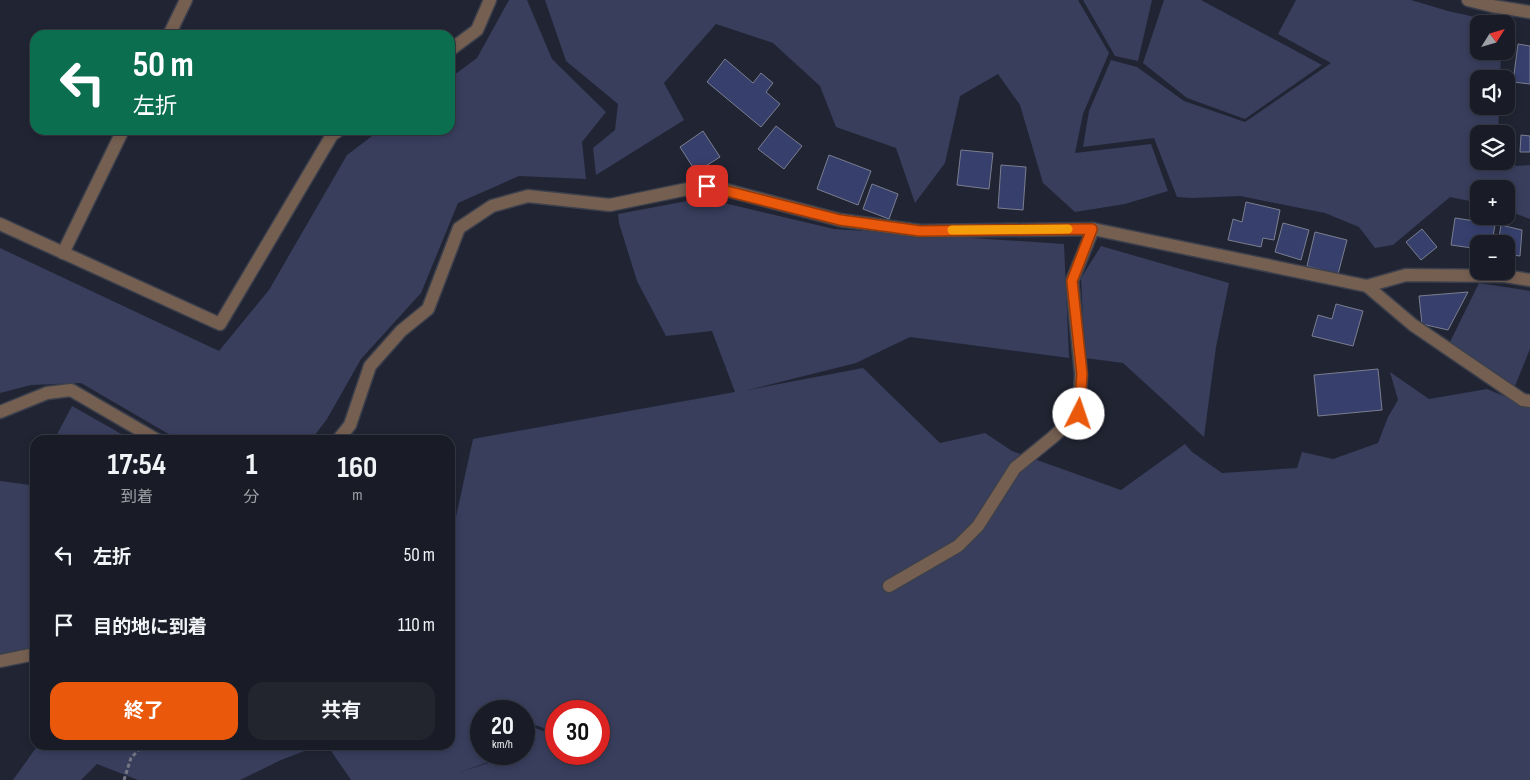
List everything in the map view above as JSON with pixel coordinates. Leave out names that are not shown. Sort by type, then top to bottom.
[{"type":"street","points":[[171,30],[186,0]]},
{"type":"street","points":[[455,46],[477,30],[490,0]]},
{"type":"street","points":[[1468,0],[1530,12]]},
{"type":"street","points":[[63,253],[121,135]]},
{"type":"street","points":[[0,224],[220,324],[332,135]]},
{"type":"street","points":[[342,435],[350,425],[370,366],[401,331],[428,309],[458,228],[492,206],[528,196],[610,205],[707,186],[840,220],[920,231],[1092,229],[1366,286],[1406,275],[1505,276],[1530,280]]},
{"type":"street","points":[[889,586],[958,546],[978,526],[1014,468],[1079,414],[1082,374],[1072,281],[1092,229]]},
{"type":"street","points":[[1366,286],[1413,325],[1523,400],[1530,401]]},
{"type":"street","points":[[0,412],[47,393],[71,390],[148,435]]},
{"type":"street","points":[[0,661],[30,655]]},
{"type":"path","points":[[124,780],[131,758],[138,750]]},
{"type":"shaded area","points":[[509,0],[527,0],[552,59],[606,112],[582,142],[586,179],[519,176],[458,203],[421,293],[361,359],[327,419],[315,435],[170,435],[81,383],[31,385],[0,393],[0,248],[219,351],[269,290],[347,155],[373,135],[455,135],[455,74],[477,58]]},
{"type":"shaded area","points":[[545,0],[1078,0],[1109,53],[1083,114],[1075,153],[1151,144],[1168,191],[1125,204],[1075,212],[1043,183],[1020,105],[998,74],[960,96],[945,163],[915,203],[896,148],[836,127],[820,86],[773,43],[716,24],[664,83],[684,120],[596,175],[593,148],[615,130],[618,104],[566,61]]},
{"type":"shaded area","points":[[1083,0],[1152,0],[1138,61],[1115,56]]},
{"type":"shaded area","points":[[1164,0],[1201,0],[1322,65],[1245,119],[1187,98],[1143,63]]},
{"type":"shaded area","points":[[1296,0],[1411,0],[1470,16],[1470,60],[1501,60],[1500,70],[1470,70],[1470,115],[1499,115],[1498,125],[1470,125],[1470,170],[1515,170],[1515,165],[1530,165],[1530,219],[1515,213],[1515,180],[1470,180],[1470,201],[1450,197],[1393,245],[1375,248],[1359,227],[1325,213],[1240,196],[1177,197],[1154,138],[1083,147],[1089,111],[1111,60],[1137,67],[1184,101],[1245,122],[1331,63],[1278,34]]},
{"type":"shaded area","points":[[703,198],[834,229],[1064,244],[1069,358],[910,337],[856,363],[748,390],[863,368],[940,443],[985,433],[1012,451],[1121,490],[1185,444],[1192,452],[1222,473],[1297,468],[1302,452],[1333,459],[1378,443],[1388,417],[1398,400],[1390,372],[1429,399],[1487,389],[1530,407],[1530,780],[351,780],[330,750],[455,750],[455,521],[473,439],[735,392],[712,331],[666,336],[637,281],[618,214]]},
{"type":"shaded area","points":[[1101,246],[1229,283],[1216,347],[1204,437],[1123,363],[1085,358],[1081,278]]},
{"type":"shaded area","points":[[1479,283],[1530,291],[1530,349],[1515,386],[1450,342]]},
{"type":"shaded area","points":[[72,406],[123,435],[57,435]]},
{"type":"shaded area","points":[[0,481],[30,485],[30,651],[0,660]]},
{"type":"shaded area","points":[[34,750],[307,750],[240,780],[138,780],[97,764],[81,780],[13,780]]},
{"type":"building","points":[[1518,44],[1530,46],[1530,84],[1515,82]]},
{"type":"building","points":[[725,59],[753,83],[761,73],[773,83],[766,92],[780,104],[761,127],[707,82]]},
{"type":"building","points":[[776,126],[802,146],[784,169],[758,149]]},
{"type":"building","points":[[703,131],[720,157],[696,172],[680,147]]},
{"type":"building","points":[[1521,135],[1530,136],[1530,152],[1520,152]]},
{"type":"building","points":[[961,150],[993,153],[989,189],[957,185]]},
{"type":"building","points":[[829,155],[871,171],[858,205],[817,189]]},
{"type":"building","points":[[1001,165],[1026,167],[1023,210],[998,208]]},
{"type":"building","points":[[872,184],[898,194],[889,219],[863,209]]},
{"type":"building","points":[[1246,202],[1280,210],[1274,240],[1263,238],[1261,247],[1228,240],[1233,219],[1242,222]]},
{"type":"building","points":[[1455,218],[1470,220],[1470,225],[1495,225],[1493,235],[1470,235],[1470,248],[1451,245]]},
{"type":"building","points":[[1283,223],[1309,230],[1301,260],[1275,252]]},
{"type":"building","points":[[1501,225],[1522,230],[1520,256],[1515,255],[1515,235],[1499,235]]},
{"type":"building","points":[[1422,229],[1437,247],[1421,260],[1406,242]]},
{"type":"building","points":[[1315,232],[1347,240],[1338,274],[1307,266]]},
{"type":"building","points":[[1468,292],[1448,330],[1422,324],[1419,296]]},
{"type":"building","points":[[1336,304],[1363,311],[1353,346],[1312,336],[1318,315],[1332,319]]},
{"type":"building","points":[[1378,369],[1382,410],[1318,416],[1314,375]]},
{"type":"slow traffic","points":[[952,230],[1068,229]]},
{"type":"route","points":[[707,186],[840,220],[920,231],[1092,229],[1072,281],[1082,374],[1079,414]]}]
